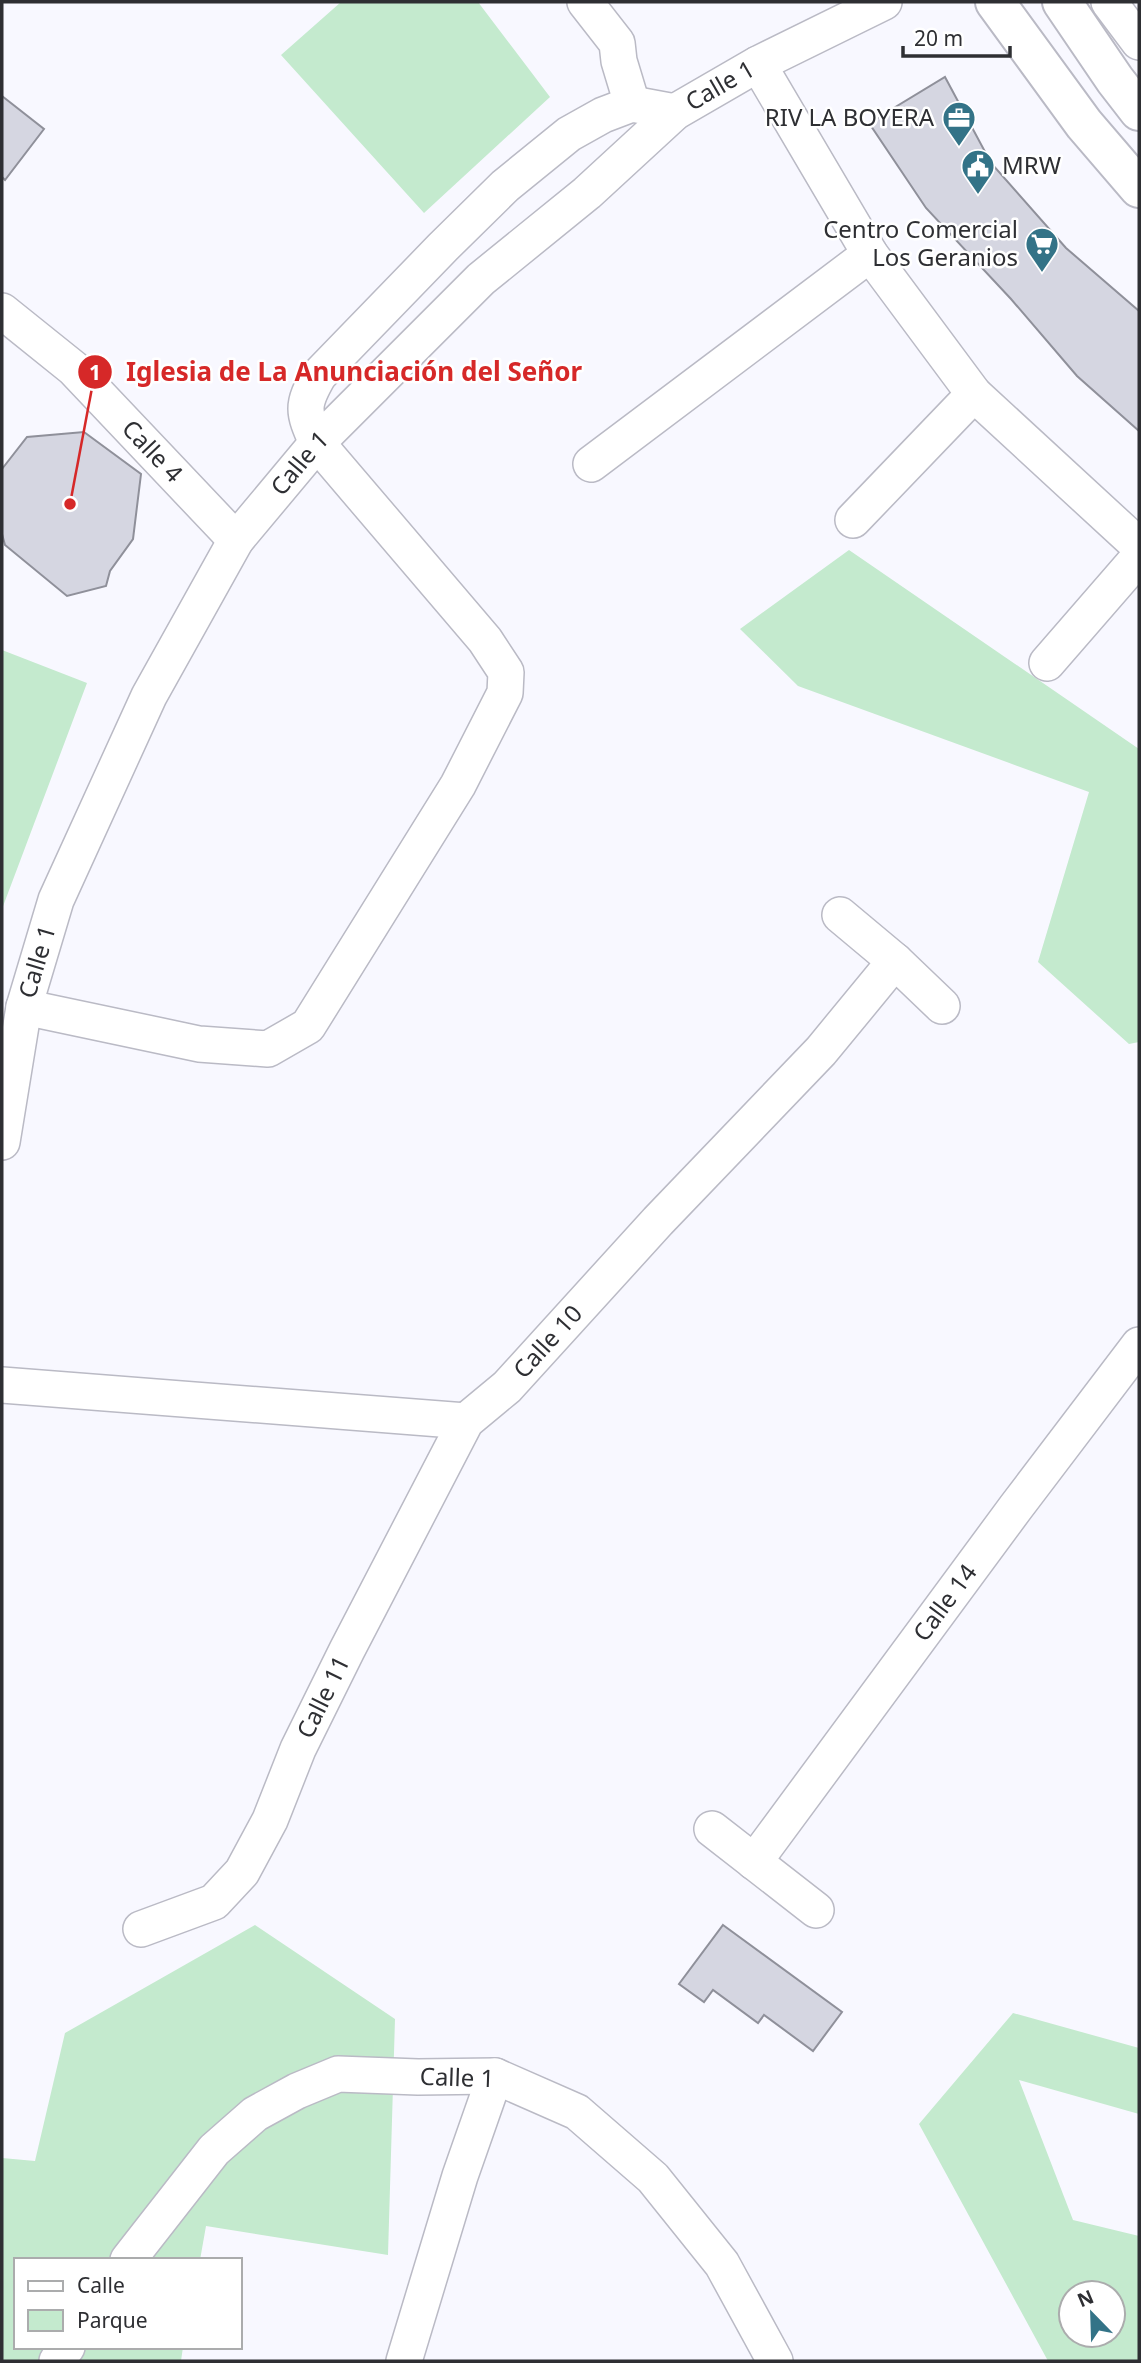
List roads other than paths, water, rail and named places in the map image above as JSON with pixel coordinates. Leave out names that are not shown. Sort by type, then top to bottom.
[{"type":"main road","points":[[995,2],[1084,124],[1139,188]]},
{"type":"main road","points":[[1062,2],[1139,111]]},
{"type":"street","points":[[585,2],[617,43],[619,61],[632,104]]},
{"type":"street","name":"Calle 1","points":[[2,1142],[24,1007],[56,900],[149,696],[236,540],[317,443],[481,279],[587,193],[675,112],[758,64],[884,2]]},
{"type":"street","points":[[1109,2],[1139,42]]},
{"type":"street","points":[[758,64],[870,254],[974,394],[1139,546]]},
{"type":"street","points":[[24,1007],[199,1044],[268,1049],[309,1026],[458,785],[505,693],[506,672],[485,640],[317,443],[305,416],[307,395],[319,375],[443,247],[505,186],[569,134],[603,115],[632,104],[675,112]]},
{"type":"street","points":[[591,464],[870,254]]},
{"type":"street","name":"Calle 4","points":[[2,311],[73,368],[236,540]]},
{"type":"street","points":[[853,520],[974,394]]},
{"type":"street","points":[[1047,663],[1139,557]]},
{"type":"street","points":[[839,915],[895,961],[942,1006]]},
{"type":"street","name":"Calle 10","points":[[466,1421],[507,1387],[658,1221],[821,1051],[895,961]]},
{"type":"street","name":"Calle 14","points":[[754,1862],[1007,1518],[1139,1345]]},
{"type":"street","points":[[2,1385],[466,1421]]},
{"type":"street","name":"Calle 11","points":[[141,1929],[214,1902],[242,1872],[270,1820],[298,1749],[334,1675],[466,1421]]},
{"type":"street","points":[[712,1829],[816,1910]]},
{"type":"street","name":"Calle 1","points":[[130,2258],[214,2150],[256,2114],[297,2091],[338,2074],[495,2076],[577,2112],[653,2178],[722,2264],[775,2361]]},
{"type":"street","points":[[404,2361],[460,2176],[495,2076]]},
{"type":"place","name":"RIV LA BOYERA","points":[[959,148]]},
{"type":"place","name":"MRW","points":[[978,196]]},
{"type":"place","name":"Centro Comercial Los Geranios","points":[[1042,274]]},
{"type":"place","name":"Iglesia de La Anunciación del Señor","points":[[70,504]]}]
